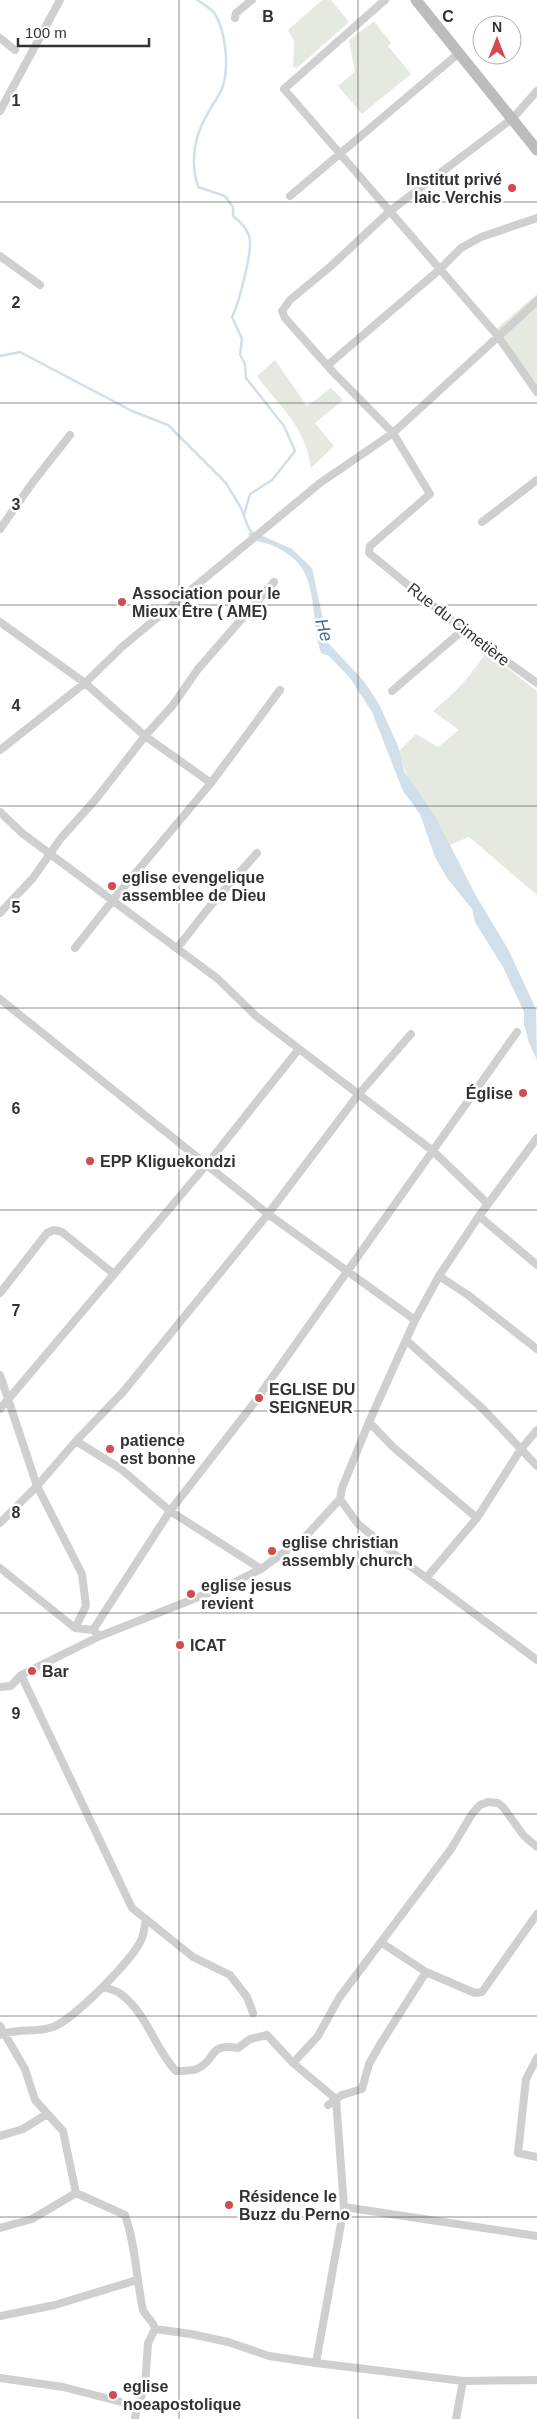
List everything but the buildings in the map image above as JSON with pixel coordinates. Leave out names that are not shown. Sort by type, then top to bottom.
[{"type":"main road","points":[[416,0],[537,150]]},
{"type":"street","points":[[0,111],[60,0]]},
{"type":"street","points":[[235,18],[236,13],[252,0]]},
{"type":"street","points":[[385,0],[284,89],[497,335],[537,392]]},
{"type":"street","points":[[0,38],[15,50]]},
{"type":"street","points":[[290,196],[459,53]]},
{"type":"street","points":[[393,433],[285,318],[282,311],[290,300],[331,266],[390,211],[513,118],[537,91]]},
{"type":"street","points":[[328,365],[439,270],[461,248],[481,236],[537,218]]},
{"type":"street","points":[[0,256],[40,285]]},
{"type":"street","points":[[0,750],[85,683],[123,646],[320,483],[393,433],[537,300]]},
{"type":"street","name":"Rue du Cimetière","points":[[393,433],[430,494],[370,546],[369,553],[463,630],[537,683]]},
{"type":"street","points":[[0,529],[33,482],[70,435]]},
{"type":"street","points":[[482,522],[537,480]]},
{"type":"street","points":[[0,913],[33,878],[61,838],[96,799],[145,736],[173,705],[198,669],[274,582]]},
{"type":"street","points":[[0,622],[85,683],[145,736],[211,782]]},
{"type":"street","points":[[392,691],[463,630]]},
{"type":"street","points":[[76,948],[113,900],[211,782],[280,690]]},
{"type":"street","points":[[0,812],[22,833],[178,947],[218,979],[256,1016],[298,1050],[433,1151],[488,1204]]},
{"type":"street","points":[[178,947],[211,905],[257,853]]},
{"type":"street","points":[[0,999],[208,1163],[268,1214],[415,1320]]},
{"type":"street","points":[[93,1630],[170,1511],[254,1403],[516,1032]]},
{"type":"street","points":[[0,1523],[37,1486],[76,1441],[123,1392],[268,1214],[358,1095],[411,1034]]},
{"type":"street","points":[[0,1409],[208,1163],[298,1050]]},
{"type":"street","points":[[0,1687],[11,1686],[21,1675],[100,1636],[229,1585],[261,1569],[304,1537],[340,1499],[342,1488],[369,1422],[415,1320],[440,1276],[479,1216],[537,1138]]},
{"type":"street","points":[[479,1216],[537,1265]]},
{"type":"street","points":[[0,1293],[47,1233],[54,1230],[62,1232],[114,1274]]},
{"type":"street","points":[[440,1276],[468,1295],[537,1349]]},
{"type":"street","points":[[406,1340],[483,1409],[537,1466]]},
{"type":"street","points":[[0,1375],[37,1486],[82,1574],[86,1606],[75,1628]]},
{"type":"street","points":[[369,1422],[393,1447],[477,1518]]},
{"type":"street","points":[[426,1576],[477,1518],[521,1450],[537,1430]]},
{"type":"street","points":[[76,1441],[121,1469],[170,1511],[261,1569]]},
{"type":"street","points":[[340,1499],[358,1524],[398,1557],[537,1660]]},
{"type":"street","points":[[0,1568],[75,1628],[93,1630],[100,1636]]},
{"type":"street","points":[[21,1675],[132,1908],[193,1957],[230,1975],[247,1997],[253,2013]]},
{"type":"street","points":[[293,2064],[318,2036],[339,1998],[451,1849],[472,1814],[480,1805],[488,1802],[498,1803],[524,1836],[537,1846]]},
{"type":"street","points":[[382,1943],[426,1972],[474,1993],[482,1992],[537,1914]]},
{"type":"street","points":[[76,2193],[63,2131],[35,2100],[25,2069],[1,2032],[54,2027],[71,2015],[104,1987],[142,1939],[146,1919]]},
{"type":"street","points":[[328,2106],[336,2099],[350,2092],[362,2089],[369,2064],[426,1972]]},
{"type":"street","points":[[104,1987],[122,1994],[134,2007],[166,2060],[176,2071],[197,2069],[210,2058],[215,2050],[222,2047],[238,2048],[250,2038],[267,2036],[293,2064],[336,2099],[344,2207],[316,2363]]},
{"type":"street","points":[[537,2058],[526,2079],[518,2153],[537,2156]]},
{"type":"street","points":[[0,2136],[23,2129],[47,2114]]},
{"type":"street","points":[[0,2228],[32,2219],[76,2193]]},
{"type":"street","points":[[76,2193],[125,2215],[133,2237],[144,2312],[153,2321],[155,2329],[148,2343],[145,2388],[135,2419]]},
{"type":"street","points":[[344,2207],[537,2236]]},
{"type":"street","points":[[0,2316],[55,2305],[138,2280]]},
{"type":"street","points":[[155,2329],[228,2342],[269,2356],[316,2363],[464,2381],[537,2380]]},
{"type":"street","points":[[0,2378],[63,2387],[138,2406]]},
{"type":"street","points":[[456,2419],[464,2381]]},
{"type":"shaded area","points":[[322,0],[331,0],[349,22],[297,68],[293,67],[294,40],[288,30]]},
{"type":"shaded area","points":[[374,21],[391,43],[388,46],[411,74],[362,114],[338,86],[355,72],[349,40]]},
{"type":"shaded area","points":[[537,294],[537,384],[494,331]]},
{"type":"shaded area","points":[[275,360],[307,406],[331,388],[343,400],[315,423],[334,446],[311,468],[308,453],[298,429],[257,376]]},
{"type":"shaded area","points":[[486,652],[537,691],[537,895],[469,837],[450,845],[435,817],[408,778],[399,751],[416,734],[438,747],[459,730],[433,711],[462,684]]},
{"type":"water","points":[[252,531],[292,549],[312,568],[328,643],[363,680],[379,704],[398,746],[404,771],[435,816],[475,894],[508,949],[536,1009],[537,1060],[529,1043],[524,1024],[524,1012],[503,967],[475,922],[472,909],[447,878],[435,857],[420,814],[403,791],[372,712],[350,678],[329,656],[321,653],[313,603],[307,578],[302,568],[294,559],[280,549],[253,539],[248,534]]},
{"type":"waterway","points":[[197,0],[210,8],[219,22],[224,40],[226,59],[223,86],[203,122],[195,149],[194,168],[198,187],[225,196],[233,207],[233,216],[248,233],[250,248],[247,268],[232,317],[242,339],[240,355],[245,364],[246,378],[284,426],[295,451],[272,480],[250,494],[244,515]]},
{"type":"waterway","name":"He","points":[[0,356],[20,352],[132,411],[168,425],[226,483],[241,508],[249,529],[254,534]]},
{"type":"place","name":"Institut privé laic Verchis","points":[[512,188]]},
{"type":"place","name":"Association pour le Mieux Être ( AME)","points":[[122,602]]},
{"type":"place","name":"eglise evengelique assemblee de Dieu","points":[[112,886]]},
{"type":"place","name":"Église","points":[[523,1093]]},
{"type":"place","name":"EPP Kliguekondzi","points":[[90,1161]]},
{"type":"place","name":"EGLISE DU SEIGNEUR","points":[[259,1398]]},
{"type":"place","name":"patience est bonne","points":[[110,1449]]},
{"type":"place","name":"eglise christian assembly church","points":[[272,1551]]},
{"type":"place","name":"eglise jesus revient","points":[[191,1594]]},
{"type":"place","name":"ICAT","points":[[180,1645]]},
{"type":"place","name":"Bar","points":[[32,1671]]},
{"type":"place","name":"Résidence le Buzz du Perno","points":[[229,2205]]},
{"type":"place","name":"eglise noeapostolique","points":[[113,2395]]}]
